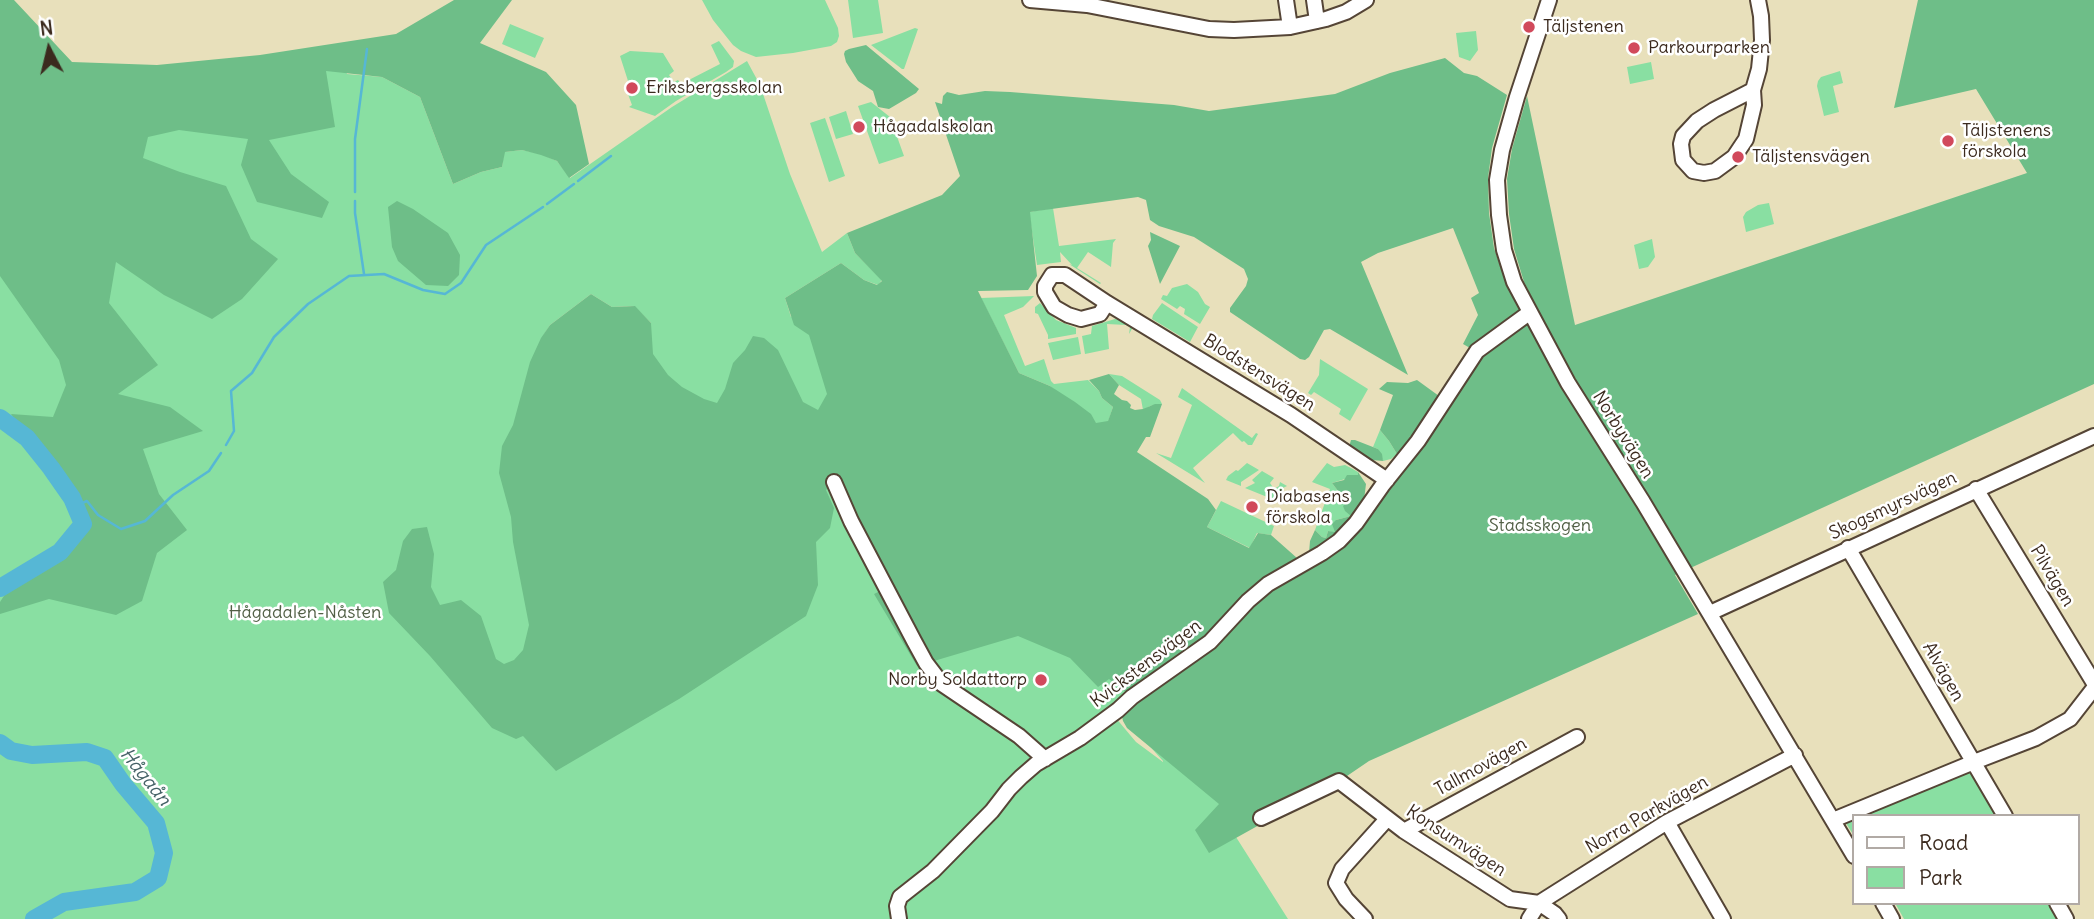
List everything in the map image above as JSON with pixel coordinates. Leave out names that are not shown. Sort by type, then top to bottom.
[{"type":"street","points":[[1030,0],[1087,5],[1209,29],[1234,30],[1290,27],[1317,21],[1346,12],[1366,0]]},
{"type":"street","points":[[1286,0],[1290,27]]},
{"type":"street","points":[[1314,0],[1317,21]]},
{"type":"street","name":"Norbyvägen","points":[[1549,0],[1517,97],[1502,150],[1497,180],[1504,250],[1514,282],[1568,383],[1710,613],[1853,854]]},
{"type":"street","points":[[1753,90],[1705,115],[1683,136],[1683,160],[1693,170],[1704,173],[1715,171],[1734,158],[1746,139],[1754,106],[1753,90],[1762,40],[1758,0]]},
{"type":"street","name":"Blodstensvägen","points":[[1107,303],[1285,412],[1387,480]]},
{"type":"street","name":"Kvickstensvägen","points":[[900,919],[897,906],[900,897],[933,871],[992,811],[1009,789],[1045,760],[1080,738],[1210,642],[1248,601],[1268,584],[1322,554],[1339,541],[1356,523],[1418,441],[1477,351],[1530,313]]},
{"type":"street","name":"Skogsmyrsvägen","points":[[1710,613],[2094,436]]},
{"type":"street","points":[[834,482],[851,521],[926,663],[942,684],[1019,736],[1045,760]]},
{"type":"street","name":"Pilvägen","points":[[1976,489],[2094,686]]},
{"type":"street","name":"Alvägen","points":[[1848,548],[2004,814]]},
{"type":"street","points":[[1833,820],[2036,738],[2070,719],[2094,686]]},
{"type":"street","name":"Tallmovägen","points":[[1404,831],[1577,737]]},
{"type":"street","name":"Norra Parkvägen","points":[[1529,919],[1539,903],[1667,822],[1795,755]]},
{"type":"street","name":"Konsumvägen","points":[[1261,818],[1339,781],[1404,831],[1510,898],[1539,903],[1559,919]]},
{"type":"street","points":[[1365,919],[1346,899],[1336,883],[1342,869],[1387,819]]},
{"type":"street","points":[[1667,822],[1723,919]]},
{"type":"green space","points":[[0,0],[14,0],[72,62],[157,65],[260,55],[396,34],[454,0],[512,0],[480,43],[546,72],[576,105],[589,164],[569,178],[557,161],[522,150],[505,152],[502,167],[481,172],[453,184],[420,97],[382,77],[326,71],[335,127],[269,140],[291,174],[329,202],[322,218],[257,202],[241,165],[248,139],[179,130],[148,137],[143,158],[226,186],[251,239],[278,259],[242,299],[212,319],[164,295],[116,262],[109,303],[158,365],[118,394],[170,407],[203,431],[143,449],[159,494],[187,530],[157,553],[142,601],[116,615],[49,599],[0,614],[0,602],[17,576],[60,552],[83,524],[72,498],[11,414],[53,417],[66,385],[59,360],[0,276]]},
{"type":"green space","points":[[702,0],[825,0],[839,36],[837,42],[831,46],[756,57],[733,45],[713,20]]},
{"type":"green space","points":[[848,0],[878,0],[883,33],[853,38]]},
{"type":"green space","name":"Stadsskogen","points":[[1918,0],[2094,0],[2094,384],[1675,575],[1698,614],[1369,761],[1347,776],[1352,781],[1270,819],[1209,853],[1195,830],[1219,804],[1127,728],[1121,712],[1132,697],[1109,679],[1098,687],[1070,658],[1018,636],[917,666],[874,594],[880,591],[834,482],[826,490],[834,508],[830,528],[816,542],[818,585],[806,616],[679,699],[556,771],[523,736],[516,739],[492,728],[389,613],[383,582],[396,570],[403,541],[412,529],[427,527],[434,554],[431,587],[440,605],[461,600],[481,616],[496,659],[504,664],[514,660],[523,650],[529,625],[513,542],[511,517],[499,473],[502,446],[513,425],[530,362],[541,338],[550,325],[591,294],[612,307],[635,306],[651,323],[653,354],[668,375],[682,387],[704,399],[717,403],[725,389],[733,363],[753,336],[764,338],[778,350],[803,402],[818,410],[827,394],[809,335],[794,325],[785,298],[841,263],[864,280],[877,285],[882,281],[855,253],[847,233],[942,195],[960,176],[935,102],[942,104],[943,96],[947,92],[959,95],[985,91],[1010,92],[1174,105],[1209,111],[1335,94],[1390,73],[1445,58],[1464,73],[1477,76],[1507,95],[1492,148],[1488,178],[1489,213],[1494,248],[1520,311],[1519,320],[1539,313],[1524,282],[1514,249],[1507,179],[1512,149],[1527,96],[1575,325],[2027,173],[1976,89],[1894,108]],"holes":[[[1138,197],[1146,200],[1150,220],[1159,226],[1194,237],[1244,269],[1248,279],[1246,286],[1230,312],[1300,359],[1309,357],[1324,330],[1330,329],[1408,375],[1361,262],[1378,253],[1453,228],[1479,293],[1471,298],[1478,315],[1463,344],[1477,352],[1339,541],[1302,565],[1271,535],[1258,533],[1249,548],[1207,527],[1216,510],[1208,499],[1137,452],[1146,437],[1150,437],[1162,404],[1143,409],[1130,408],[1131,405],[1127,401],[1114,394],[1119,385],[1109,374],[1089,380],[1102,398],[1113,407],[1108,421],[1096,423],[1091,414],[1075,402],[1050,386],[1019,373],[978,291],[1028,290],[1037,276],[1030,212]]]},
{"type":"green space","points":[[510,24],[544,38],[535,58],[502,44]]},
{"type":"green space","points":[[918,29],[904,69],[871,45]]},
{"type":"green space","points":[[1476,31],[1478,50],[1470,61],[1459,57],[1456,33]]},
{"type":"green space","points":[[719,41],[734,61],[733,67],[655,116],[629,107],[632,105],[625,86],[629,84],[620,56],[630,51],[663,53],[674,71],[669,75],[674,82],[678,80],[681,84],[720,64],[711,45]]},
{"type":"green space","points":[[866,45],[919,89],[916,93],[889,109],[878,107],[873,91],[858,81],[844,54],[849,49]]},
{"type":"green space","name":"Hågadalen-Nåsten","points":[[338,48],[347,74],[382,77],[420,97],[453,184],[481,172],[502,167],[504,152],[522,150],[557,161],[570,178],[672,107],[747,61],[760,85],[790,174],[822,252],[847,233],[855,253],[882,280],[878,285],[864,280],[841,263],[785,298],[791,317],[892,310],[950,358],[992,425],[1035,469],[1093,540],[1096,561],[1171,595],[1214,638],[1210,642],[1339,781],[1261,818],[1236,837],[1288,919],[0,919],[0,58],[207,77]],"holes":[[[591,294],[612,307],[634,306],[651,323],[651,327],[543,336],[550,325]],[[1120,713],[1163,761],[1163,762],[1136,742],[1115,717]]]},
{"type":"green space","points":[[1651,62],[1654,79],[1630,84],[1627,67]]},
{"type":"green space","points":[[1840,71],[1843,83],[1833,86],[1839,112],[1824,116],[1818,81],[1821,77]]},
{"type":"green space","points":[[871,102],[890,117],[904,156],[879,164],[858,106]]},
{"type":"green space","points":[[846,111],[853,134],[836,139],[829,117]]},
{"type":"green space","points":[[825,118],[845,176],[829,182],[810,123]]},
{"type":"green space","points":[[397,201],[448,233],[460,255],[459,275],[448,286],[426,285],[398,261],[392,247],[388,207]]},
{"type":"green space","points":[[1769,203],[1774,224],[1746,232],[1743,217],[1746,212],[1758,205]]},
{"type":"green space","points":[[1053,208],[1059,246],[1116,239],[1113,243],[1111,267],[1088,252],[1077,268],[1100,284],[1069,264],[1072,265],[1060,252],[1061,262],[1037,265],[1029,212]]},
{"type":"green space","points":[[1150,232],[1180,246],[1160,284],[1148,246],[1151,240]]},
{"type":"green space","points":[[1652,239],[1655,257],[1648,267],[1639,269],[1634,245]]},
{"type":"green space","points":[[1187,284],[1198,292],[1210,307],[1200,324],[1184,314],[1185,309],[1180,306],[1177,309],[1161,299],[1163,295],[1167,296],[1172,288]]},
{"type":"green space","points":[[1034,296],[1023,307],[1004,315],[1025,366],[1044,359],[1054,384],[1088,380],[1113,407],[1108,422],[1096,424],[1050,386],[1019,373],[981,298]]},
{"type":"green space","points":[[1040,303],[1056,320],[1076,328],[1076,334],[1048,339],[1038,314],[1035,313],[1035,307]]},
{"type":"green space","points":[[1162,303],[1198,327],[1190,342],[1152,319]]},
{"type":"green space","points":[[1115,319],[1125,320],[1133,327],[1129,334],[1130,327],[1126,325],[1107,324],[1109,349],[1085,354],[1082,336],[1091,334],[1092,326]]},
{"type":"green space","points":[[1078,337],[1081,354],[1053,360],[1048,343]]},
{"type":"green space","points":[[1320,359],[1368,389],[1350,421],[1339,414],[1341,409],[1314,392],[1311,395],[1308,393],[1319,375]]},
{"type":"green space","points":[[1109,374],[1122,376],[1160,400],[1162,404],[1143,410],[1141,399],[1119,385]]},
{"type":"green space","points":[[1417,380],[1439,396],[1413,437],[1397,454],[1380,430],[1393,395],[1379,389],[1387,382],[1408,383]]},
{"type":"green space","points":[[1182,388],[1252,438],[1258,434],[1252,445],[1248,445],[1233,433],[1193,468],[1205,483],[1156,453],[1171,458],[1192,405],[1178,397]]},
{"type":"green space","points":[[1380,430],[1397,454],[1383,461],[1378,449],[1373,447]]},
{"type":"green space","points":[[1351,440],[1378,449],[1383,461],[1362,456],[1349,447]]},
{"type":"green space","points":[[1247,463],[1259,470],[1241,482],[1241,486],[1226,480],[1228,476]]},
{"type":"green space","points":[[1327,463],[1334,467],[1345,465],[1358,472],[1358,475],[1332,483],[1338,491],[1348,495],[1351,516],[1336,520],[1336,533],[1328,531],[1326,538],[1315,530],[1330,489],[1312,482]]},
{"type":"green space","points":[[1262,471],[1274,478],[1270,483],[1274,489],[1280,482],[1287,486],[1283,488],[1277,501],[1245,488],[1255,483],[1252,480]]},
{"type":"green space","points":[[1358,472],[1366,484],[1364,500],[1340,535],[1309,553],[1315,530],[1326,538],[1328,531],[1335,532],[1332,524],[1336,520],[1351,516],[1343,506],[1350,499],[1348,495],[1338,491],[1332,483],[1344,480],[1347,475],[1358,475]]},
{"type":"green space","points":[[1221,501],[1274,526],[1271,535],[1257,533],[1250,548],[1207,527]]},
{"type":"green space","points":[[1974,762],[2004,814],[1857,814]]},
{"type":"green space","points":[[1853,816],[1853,834],[1844,820]]},
{"type":"green space","points":[[1896,905],[2058,905],[2066,919],[1904,919]]},
{"type":"waterway","points":[[355,192],[355,139],[367,49]]},
{"type":"waterway","points":[[578,181],[611,156]]},
{"type":"waterway","points":[[547,204],[574,184]]},
{"type":"waterway","points":[[355,201],[364,274]]},
{"type":"waterway","points":[[226,445],[234,431],[231,391],[252,373],[274,337],[308,304],[349,276],[384,274],[423,290],[445,294],[461,283],[486,245],[543,207]]},
{"type":"waterway","name":"Hågaån","points":[[0,418],[27,438],[51,468],[72,498],[83,524],[60,552],[0,588]]},
{"type":"waterway","points":[[75,506],[87,501],[98,515],[121,529],[145,521],[173,495],[209,471],[221,453]]},
{"type":"waterway","name":"Hågaån","points":[[0,743],[11,751],[32,755],[87,752],[105,758],[156,823],[164,853],[158,878],[135,892],[64,902],[34,919]]},
{"type":"place","name":"Täljstenen","points":[[1529,27]]},
{"type":"place","name":"Parkourparken","points":[[1634,48]]},
{"type":"place","name":"Eriksbergsskolan","points":[[632,88]]},
{"type":"place","name":"Hågadalskolan","points":[[859,127]]},
{"type":"place","name":"Täljstenens förskola","points":[[1948,141]]},
{"type":"place","name":"Täljstensvägen","points":[[1738,157]]},
{"type":"place","name":"Diabasens förskola","points":[[1252,507]]},
{"type":"place","name":"Norby Soldattorp","points":[[1041,680]]}]
